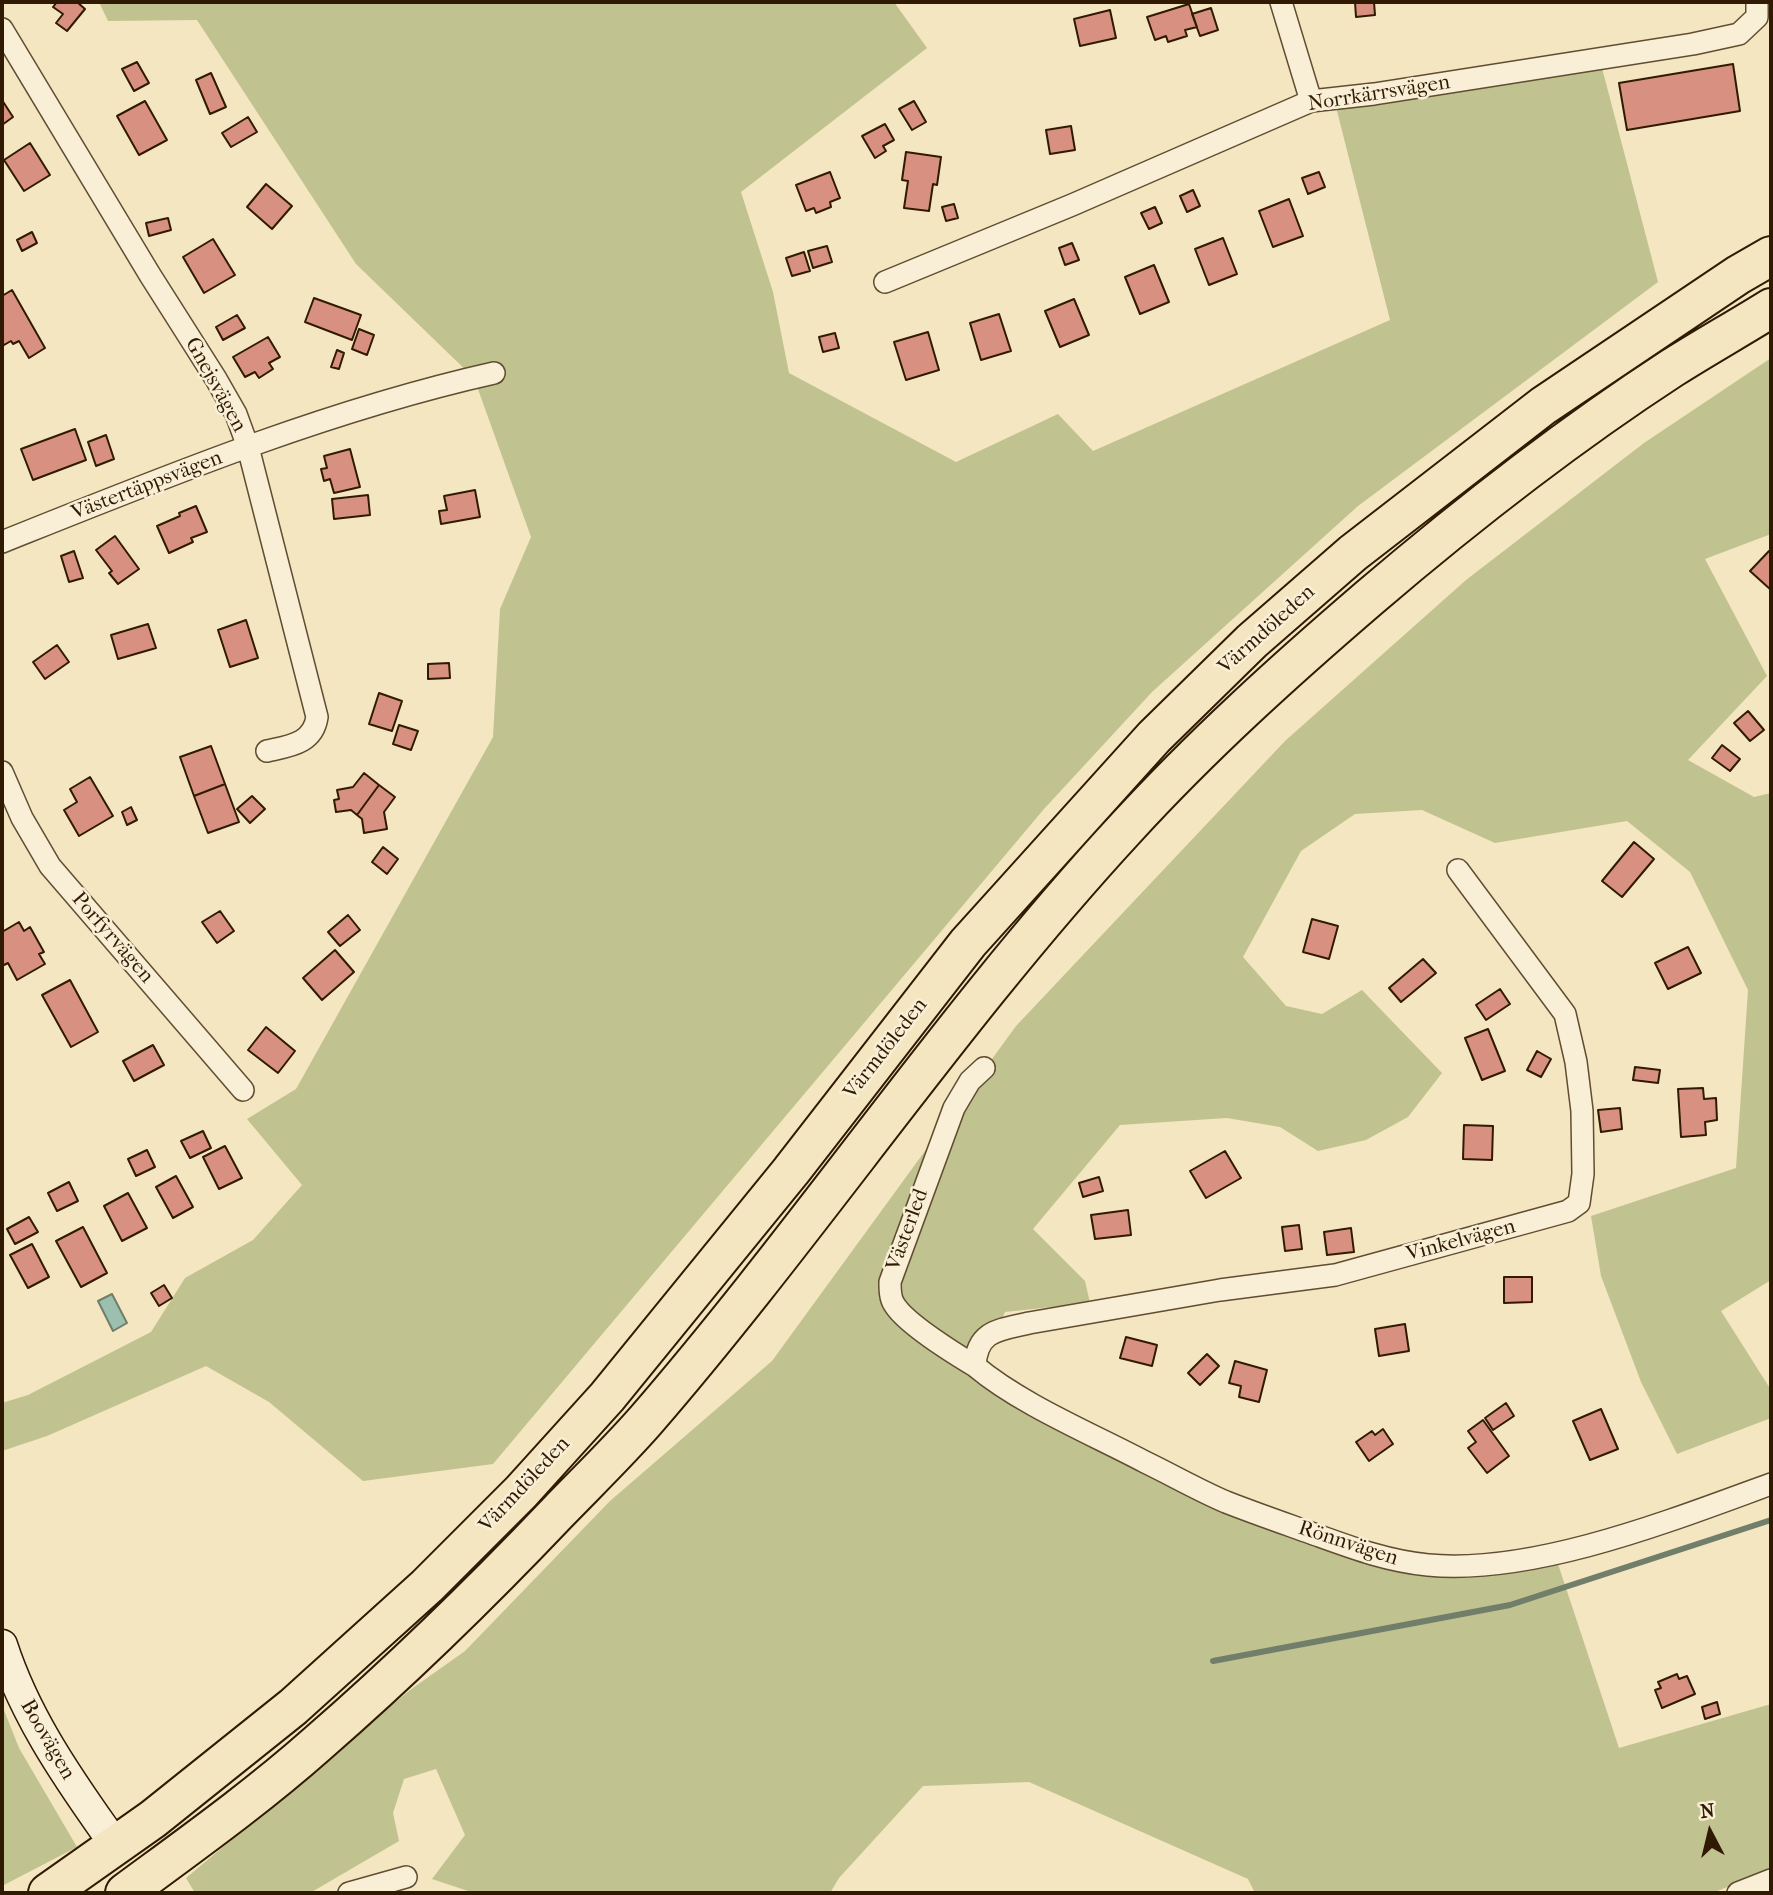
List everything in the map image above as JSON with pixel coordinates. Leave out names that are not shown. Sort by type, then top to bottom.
[{"type":"highway","name":"Värmdöleden","points":[[48,1893],[153,1819],[293,1707],[427,1586],[521,1492],[607,1397],[686,1300],[791,1171],[968,943],[1154,737],[1252,641],[1353,553],[1543,406],[1738,275],[1771,256]]},
{"type":"highway","name":"Värmdöleden","points":[[125,1893],[208,1832],[324,1738],[423,1647],[523,1549],[643,1423],[755,1287],[975,1004],[1124,830],[1210,741],[1297,659],[1444,534],[1593,422],[1673,368],[1771,308]]},
{"type":"street","points":[[1281,2],[1311,101]]},
{"type":"street","name":"Norrkärrsvägen","points":[[885,282],[1072,205],[1311,101],[1374,94],[1693,44],[1739,34],[1757,17],[1757,2]]},
{"type":"street","name":"Gnejsvägen","points":[[2,29],[236,414],[248,447],[317,717],[316,726],[308,738],[294,745],[267,751]]},
{"type":"street","name":"Västertäppsvägen","points":[[2,542],[248,447],[440,386],[494,373]]},
{"type":"street","name":"Porfyrvägen","points":[[2,772],[22,818],[50,866],[243,1090]]},
{"type":"street","name":"Vinkelvägen","points":[[975,1366],[979,1343],[999,1330],[1220,1290],[1335,1275],[1568,1211],[1578,1203],[1583,1174],[1582,1111],[1576,1062],[1565,1014],[1458,870]]},
{"type":"street","name":"Västerled","points":[[975,1366],[940,1345],[900,1311],[894,1304],[890,1282],[954,1108],[970,1081],[984,1068]]},
{"type":"street","name":"Rönnvägen","points":[[975,1366],[1004,1387],[1204,1492],[1270,1519],[1387,1560],[1430,1566],[1466,1566],[1534,1558],[1632,1532],[1771,1483]]},
{"type":"street","name":"Boovägen","points":[[2,1645],[30,1715],[54,1757],[104,1829]]},
{"type":"street","points":[[349,1893],[406,1877]]},
{"type":"street","points":[[1738,1893],[1771,1880]]},
{"type":"green space","points":[[99,2],[894,2],[927,48],[741,192],[773,292],[789,373],[956,462],[1058,414],[1093,451],[1390,320],[1336,107],[1602,68],[1658,282],[1358,506],[1152,692],[1044,809],[493,1464],[363,1481],[269,1402],[206,1366],[47,1436],[2,1451],[2,1403],[28,1395],[151,1332],[185,1278],[253,1240],[302,1185],[247,1119],[296,1089],[493,737],[500,609],[531,537],[474,378],[356,264],[197,20],[108,21]]},
{"type":"green space","points":[[1771,358],[1771,534],[1705,559],[1767,676],[1688,760],[1754,797],[1771,793],[1771,1280],[1721,1311],[1771,1390],[1771,1418],[1677,1454],[1641,1382],[1601,1276],[1591,1216],[1736,1168],[1748,990],[1690,872],[1627,821],[1495,843],[1422,810],[1355,814],[1301,851],[1243,957],[1286,1006],[1322,1014],[1362,990],[1442,1073],[1408,1117],[1366,1140],[1318,1151],[1280,1127],[1227,1118],[1120,1125],[1033,1229],[1085,1281],[1090,1303],[1005,1312],[975,1382],[1191,1494],[1365,1563],[1444,1578],[1558,1564],[1619,1748],[1771,1704],[1771,1870],[1712,1893],[1255,1893],[1248,1879],[1029,1782],[923,1786],[839,1878],[830,1893],[474,1893],[432,1879],[465,1835],[436,1769],[404,1779],[393,1813],[399,1841],[310,1893],[195,1893],[186,1878],[410,1690],[465,1651],[610,1501],[772,1361],[1016,1026],[1285,741],[1466,580],[1644,443]]},
{"type":"green space","points":[[2,1705],[19,1748],[77,1847],[2,1886]]},
{"type":"shaded area","points":[[112,1294],[127,1323],[113,1331],[98,1301]]},
{"type":"building","points":[[57,2],[77,2],[85,9],[67,31],[56,23],[63,14],[53,7]]},
{"type":"building","points":[[1355,2],[1374,2],[1375,15],[1356,17]]},
{"type":"building","points":[[1189,4],[1197,27],[1185,30],[1187,36],[1168,42],[1166,36],[1155,40],[1147,17]]},
{"type":"building","points":[[1211,8],[1218,30],[1200,36],[1192,14]]},
{"type":"building","points":[[1110,10],[1116,38],[1080,46],[1074,19]]},
{"type":"building","points":[[137,62],[149,83],[134,91],[122,69]]},
{"type":"building","points":[[1733,64],[1740,111],[1627,130],[1619,83]]},
{"type":"building","points":[[211,73],[226,107],[210,114],[196,80]]},
{"type":"building","points":[[2,100],[13,117],[2,125]]},
{"type":"building","points":[[145,101],[167,140],[139,155],[117,116]]},
{"type":"building","points":[[914,101],[926,122],[912,130],[899,109]]},
{"type":"building","points":[[248,117],[257,132],[231,147],[222,133]]},
{"type":"building","points":[[885,124],[894,140],[883,146],[886,151],[875,158],[862,136]]},
{"type":"building","points":[[1071,126],[1075,150],[1050,154],[1046,130]]},
{"type":"building","points":[[30,143],[50,175],[24,191],[4,160]]},
{"type":"building","points":[[906,152],[941,157],[937,185],[933,184],[929,211],[904,208],[908,181],[902,180]]},
{"type":"building","points":[[830,172],[840,198],[830,202],[831,207],[816,213],[814,208],[806,211],[796,185]]},
{"type":"building","points":[[1319,172],[1325,187],[1308,194],[1302,178]]},
{"type":"building","points":[[266,184],[292,206],[272,229],[247,207]]},
{"type":"building","points":[[1193,190],[1200,206],[1187,212],[1180,196]]},
{"type":"building","points":[[1289,199],[1303,236],[1273,247],[1259,211]]},
{"type":"building","points":[[954,204],[958,218],[946,221],[942,207]]},
{"type":"building","points":[[1155,207],[1162,223],[1149,229],[1141,213]]},
{"type":"building","points":[[168,218],[171,230],[149,236],[146,223]]},
{"type":"building","points":[[32,232],[37,243],[22,251],[17,240]]},
{"type":"building","points":[[1223,238],[1237,274],[1209,285],[1195,249]]},
{"type":"building","points":[[213,239],[235,275],[204,293],[183,257]]},
{"type":"building","points":[[1072,243],[1079,260],[1065,265],[1059,248]]},
{"type":"building","points":[[827,246],[832,262],[813,268],[808,251]]},
{"type":"building","points":[[804,252],[810,271],[792,276],[786,258]]},
{"type":"building","points":[[1154,265],[1169,302],[1140,314],[1125,277]]},
{"type":"building","points":[[12,290],[45,348],[29,358],[19,341],[4,345],[2,342],[2,296]]},
{"type":"building","points":[[314,298],[361,315],[352,340],[305,322]]},
{"type":"building","points":[[1074,299],[1089,335],[1060,347],[1045,311]]},
{"type":"building","points":[[999,314],[1011,351],[981,360],[970,323]]},
{"type":"building","points":[[237,315],[245,328],[223,340],[216,327]]},
{"type":"building","points":[[359,329],[374,335],[367,355],[352,349]]},
{"type":"building","points":[[928,332],[939,370],[906,380],[894,342]]},
{"type":"building","points":[[835,333],[839,348],[823,352],[819,337]]},
{"type":"building","points":[[268,337],[280,357],[269,363],[273,369],[259,378],[255,372],[245,377],[233,357]]},
{"type":"building","points":[[337,350],[344,353],[339,369],[331,367]]},
{"type":"building","points":[[75,429],[86,460],[33,480],[21,449]]},
{"type":"building","points":[[106,435],[114,459],[96,466],[88,442]]},
{"type":"building","points":[[350,449],[360,487],[334,493],[330,479],[324,481],[321,469],[327,468],[324,456]]},
{"type":"building","points":[[475,490],[480,517],[441,524],[439,511],[447,510],[444,496]]},
{"type":"building","points":[[368,495],[370,515],[334,519],[332,499]]},
{"type":"building","points":[[196,506],[207,532],[191,538],[193,542],[169,553],[157,526]]},
{"type":"building","points":[[115,536],[139,569],[118,584],[96,550]]},
{"type":"building","points":[[74,551],[83,578],[69,582],[61,556]]},
{"type":"building","points":[[1769,551],[1771,553],[1771,590],[1750,571]]},
{"type":"building","points":[[246,620],[258,658],[230,667],[218,630]]},
{"type":"building","points":[[148,624],[156,648],[118,659],[111,635]]},
{"type":"building","points":[[57,645],[69,662],[45,679],[33,662]]},
{"type":"building","points":[[449,663],[450,678],[428,679],[428,664]]},
{"type":"building","points":[[379,693],[402,701],[392,731],[369,724]]},
{"type":"building","points":[[1748,711],[1764,730],[1750,741],[1734,723]]},
{"type":"building","points":[[399,725],[418,731],[411,750],[393,744]]},
{"type":"building","points":[[1722,745],[1740,759],[1730,771],[1712,758]]},
{"type":"building","points":[[211,746],[225,784],[194,796],[180,757]]},
{"type":"building","points":[[364,773],[379,785],[357,815],[351,810],[336,812],[334,800],[339,799],[337,790],[353,787]]},
{"type":"building","points":[[90,777],[113,816],[79,836],[64,810],[77,802],[70,789]]},
{"type":"building","points":[[225,784],[239,822],[208,833],[194,796]]},
{"type":"building","points":[[379,785],[395,797],[384,812],[387,829],[364,833],[362,819],[357,815]]},
{"type":"building","points":[[252,796],[265,809],[250,823],[237,809]]},
{"type":"building","points":[[131,807],[137,820],[127,825],[122,812]]},
{"type":"building","points":[[1634,842],[1654,859],[1622,897],[1602,881]]},
{"type":"building","points":[[383,847],[398,859],[387,874],[372,862]]},
{"type":"building","points":[[220,911],[234,931],[217,943],[202,922]]},
{"type":"building","points":[[348,915],[360,930],[340,946],[328,932]]},
{"type":"building","points":[[1312,919],[1338,926],[1329,959],[1303,952]]},
{"type":"building","points":[[19,922],[24,931],[30,927],[44,952],[39,954],[45,964],[17,980],[8,963],[2,966],[2,932]]},
{"type":"building","points":[[1688,947],[1701,973],[1668,989],[1655,963]]},
{"type":"building","points":[[335,950],[354,972],[322,1000],[303,978]]},
{"type":"building","points":[[1423,959],[1436,973],[1401,1002],[1389,988]]},
{"type":"building","points":[[70,980],[98,1032],[71,1047],[42,995]]},
{"type":"building","points":[[1500,989],[1510,1004],[1486,1020],[1476,1005]]},
{"type":"building","points":[[266,1027],[295,1051],[278,1073],[248,1050]]},
{"type":"building","points":[[1488,1029],[1505,1071],[1482,1080],[1465,1038]]},
{"type":"building","points":[[153,1045],[164,1065],[134,1081],[123,1061]]},
{"type":"building","points":[[1537,1051],[1551,1059],[1541,1077],[1527,1070]]},
{"type":"building","points":[[1635,1067],[1660,1070],[1658,1083],[1633,1080]]},
{"type":"building","points":[[1703,1088],[1704,1099],[1716,1098],[1717,1120],[1705,1122],[1706,1135],[1681,1137],[1678,1089]]},
{"type":"building","points":[[1620,1108],[1622,1129],[1601,1132],[1598,1110]]},
{"type":"building","points":[[1464,1125],[1493,1126],[1492,1160],[1463,1159]]},
{"type":"building","points":[[203,1131],[211,1148],[190,1158],[181,1141]]},
{"type":"building","points":[[225,1146],[242,1178],[219,1189],[203,1157]]},
{"type":"building","points":[[147,1150],[155,1167],[136,1176],[128,1159]]},
{"type":"building","points":[[1225,1151],[1241,1178],[1206,1198],[1190,1171]]},
{"type":"building","points":[[176,1176],[193,1207],[173,1218],[156,1187]]},
{"type":"building","points":[[1099,1177],[1103,1191],[1083,1197],[1079,1183]]},
{"type":"building","points":[[69,1182],[78,1201],[57,1211],[48,1193]]},
{"type":"building","points":[[128,1193],[147,1228],[122,1241],[104,1206]]},
{"type":"building","points":[[1128,1210],[1131,1235],[1095,1239],[1091,1215]]},
{"type":"building","points":[[29,1217],[38,1232],[15,1244],[7,1229]]},
{"type":"building","points":[[1299,1225],[1302,1249],[1285,1251],[1282,1227]]},
{"type":"building","points":[[83,1227],[107,1273],[81,1287],[56,1241]]},
{"type":"building","points":[[1351,1228],[1354,1252],[1327,1255],[1324,1232]]},
{"type":"building","points":[[32,1244],[49,1277],[28,1288],[10,1255]]},
{"type":"building","points":[[1504,1277],[1532,1277],[1532,1302],[1504,1303]]},
{"type":"building","points":[[164,1285],[172,1298],[159,1306],[151,1293]]},
{"type":"building","points":[[1405,1324],[1409,1351],[1379,1356],[1375,1329]]},
{"type":"building","points":[[1126,1337],[1157,1345],[1152,1366],[1120,1358]]},
{"type":"building","points":[[1207,1354],[1219,1366],[1200,1385],[1188,1373]]},
{"type":"building","points":[[1235,1361],[1267,1370],[1259,1402],[1239,1397],[1241,1386],[1229,1383]]},
{"type":"building","points":[[1506,1403],[1514,1416],[1493,1430],[1485,1418]]},
{"type":"building","points":[[1601,1409],[1618,1449],[1590,1460],[1573,1421]]},
{"type":"building","points":[[1483,1420],[1509,1456],[1487,1473],[1468,1448],[1476,1442],[1468,1431]]},
{"type":"building","points":[[1383,1429],[1393,1444],[1369,1461],[1356,1442],[1372,1431],[1375,1435]]},
{"type":"building","points":[[1677,1674],[1679,1679],[1687,1676],[1695,1694],[1662,1708],[1655,1690],[1661,1688],[1658,1682]]},
{"type":"building","points":[[1717,1702],[1720,1714],[1705,1719],[1702,1707]]},
{"type":"waterway","points":[[1213,1661],[1510,1605],[1771,1520]]}]
